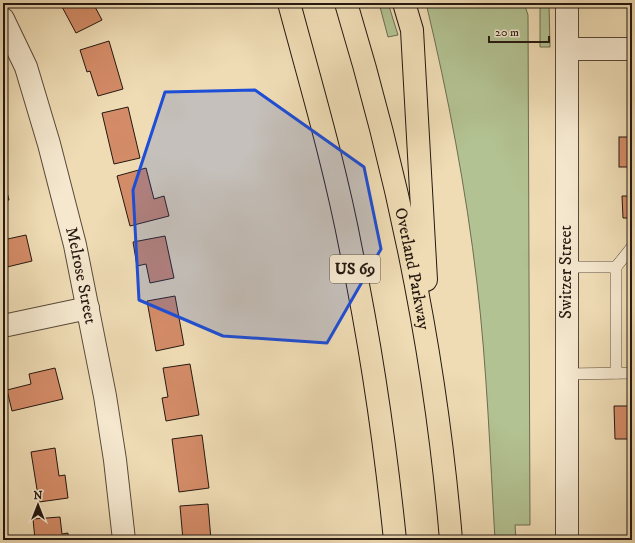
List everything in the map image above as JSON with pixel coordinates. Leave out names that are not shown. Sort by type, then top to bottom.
[{"type":"highway","name":"US 69","points":[[288,3],[325,134],[351,249],[374,370],[395,540]]},
{"type":"highway","name":"Overland Parkway","points":[[346,3],[380,123],[405,232],[431,369],[451,540]]},
{"type":"highway","points":[[404,3],[412,30],[431,369]]},
{"type":"street","name":"Switzer Street","points":[[567,3],[567,540]]},
{"type":"street","name":"Melrose Street","points":[[3,19],[26,67],[49,144],[75,244],[105,396],[115,460],[124,540]]},
{"type":"street","points":[[567,49],[632,49]]},
{"type":"street","points":[[3,326],[88,308]]},
{"type":"lane","points":[[616,373],[616,267],[632,246]]},
{"type":"lane","points":[[566,267],[616,267]]},
{"type":"lane","points":[[566,374],[632,373]]},
{"type":"highlighted area","points":[[255,90],[364,167],[381,249],[327,343],[223,336],[139,300],[133,190],[165,92]]},
{"type":"green space","points":[[379,3],[388,3],[398,35],[388,37]]},
{"type":"green space","points":[[426,3],[524,3],[528,15],[530,525],[515,525],[516,540],[495,540],[488,411],[473,248],[456,142]]},
{"type":"green space","points":[[540,3],[549,3],[550,47],[540,47]]},
{"type":"building","points":[[60,3],[93,3],[102,20],[76,33]]},
{"type":"building","points":[[109,41],[123,89],[98,96],[90,71],[87,72],[80,50]]},
{"type":"building","points":[[128,107],[140,158],[114,164],[102,113]]},
{"type":"building","points":[[619,137],[632,137],[632,167],[619,167]]},
{"type":"building","points":[[146,168],[154,199],[164,196],[169,216],[130,226],[117,176]]},
{"type":"building","points":[[3,177],[9,200],[3,201]]},
{"type":"building","points":[[622,196],[632,196],[632,218],[623,218]]},
{"type":"building","points":[[26,235],[32,261],[3,268],[3,240]]},
{"type":"building","points":[[165,236],[174,278],[150,283],[146,264],[137,266],[133,242]]},
{"type":"building","points":[[175,296],[184,345],[156,351],[147,301]]},
{"type":"building","points":[[190,364],[199,415],[166,421],[162,398],[168,397],[163,368]]},
{"type":"building","points":[[55,368],[63,399],[12,411],[7,390],[31,384],[29,374]]},
{"type":"building","points":[[614,406],[632,406],[632,439],[615,439]]},
{"type":"building","points":[[202,435],[209,488],[179,492],[172,439]]},
{"type":"building","points":[[55,448],[59,476],[65,475],[68,498],[39,502],[31,452]]},
{"type":"building","points":[[208,504],[211,540],[183,540],[180,506]]},
{"type":"building","points":[[60,517],[62,534],[68,533],[68,540],[35,540],[33,519]]}]
